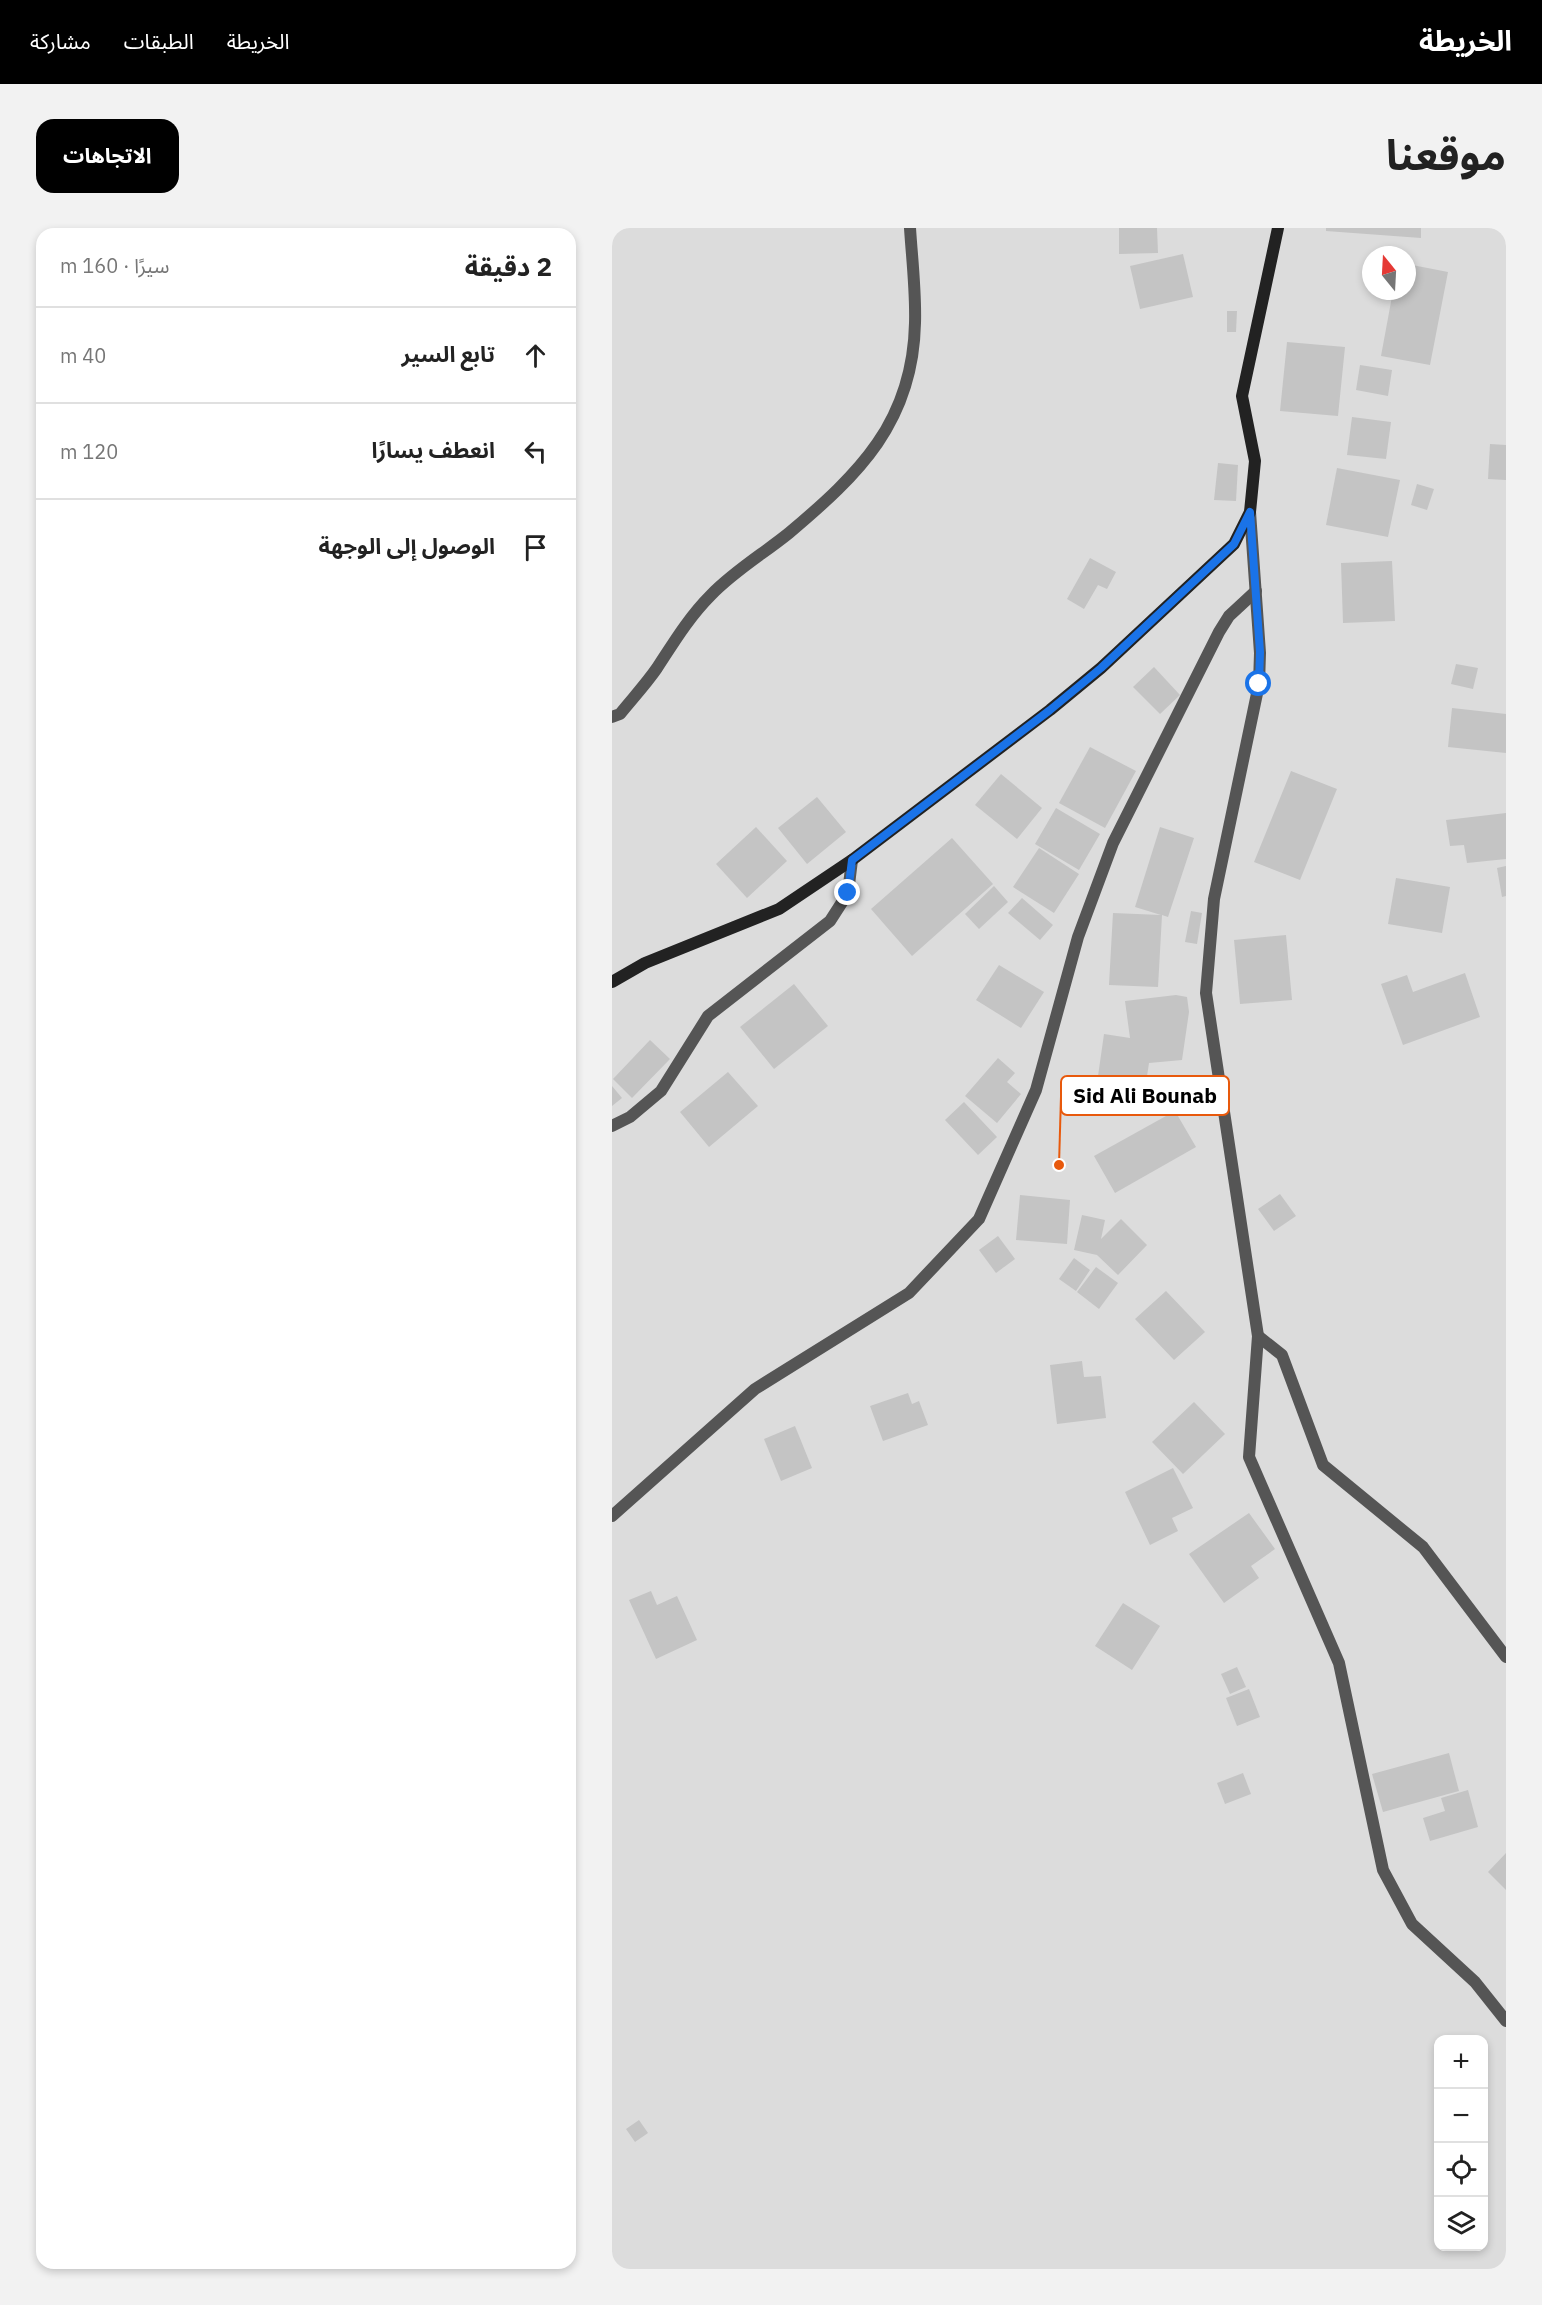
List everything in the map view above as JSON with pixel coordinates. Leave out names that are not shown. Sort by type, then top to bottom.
[{"type":"main road","points":[[612,982],[645,963],[779,909],[852,860],[1050,710],[1101,668],[1234,544],[1250,512],[1255,460],[1242,396],[1278,228]]},
{"type":"street","points":[[612,717],[620,714],[656,669],[686,624],[711,595],[839,490],[870,457],[882,438],[896,411],[912,353],[915,323],[910,228]]},
{"type":"street","points":[[1250,512],[1260,652],[1259,684],[1214,899],[1206,993],[1258,1336],[1249,1457],[1339,1663],[1383,1870],[1413,1924],[1475,1982],[1506,2021]]},
{"type":"street","points":[[612,1516],[755,1389],[909,1293],[979,1219],[1036,1090],[1078,937],[1113,843],[1219,632],[1229,616],[1256,591]]},
{"type":"street","points":[[612,1126],[630,1117],[661,1091],[708,1016],[830,921],[848,893],[852,860]]},
{"type":"street","points":[[1258,1336],[1282,1355],[1323,1465],[1423,1547],[1506,1657]]},
{"type":"shaded area","points":[[612,228],[1506,228],[1506,2269],[612,2269]]},
{"type":"building","points":[[1119,228],[1157,228],[1158,253],[1119,254]]},
{"type":"building","points":[[1326,228],[1421,228],[1421,238],[1326,231]]},
{"type":"building","points":[[1183,254],[1193,297],[1140,309],[1130,266]]},
{"type":"building","points":[[1416,266],[1448,272],[1430,365],[1381,356],[1391,300],[1416,300]]},
{"type":"building","points":[[1227,311],[1237,311],[1236,332],[1227,332]]},
{"type":"building","points":[[1287,342],[1345,347],[1338,416],[1280,411]]},
{"type":"building","points":[[1360,365],[1392,370],[1388,396],[1356,390]]},
{"type":"building","points":[[1352,417],[1391,422],[1386,459],[1347,455]]},
{"type":"building","points":[[1490,444],[1506,445],[1506,480],[1488,479]]},
{"type":"building","points":[[1218,463],[1238,465],[1236,501],[1214,500]]},
{"type":"building","points":[[1337,468],[1400,480],[1388,537],[1326,525]]},
{"type":"building","points":[[1417,484],[1434,489],[1427,510],[1411,505]]},
{"type":"building","points":[[1090,558],[1116,572],[1107,589],[1098,585],[1084,609],[1067,599]]},
{"type":"building","points":[[1392,561],[1395,621],[1343,623],[1341,563]]},
{"type":"building","points":[[1456,664],[1478,668],[1473,689],[1451,684]]},
{"type":"building","points":[[1154,667],[1180,695],[1160,714],[1133,687]]},
{"type":"building","points":[[1452,708],[1506,714],[1506,753],[1448,747]]},
{"type":"building","points":[[1090,747],[1136,771],[1105,828],[1059,803]]},
{"type":"building","points":[[1291,771],[1337,789],[1300,880],[1254,862]]},
{"type":"building","points":[[1001,774],[1042,808],[1017,839],[975,805]]},
{"type":"building","points":[[817,797],[846,832],[807,864],[778,828]]},
{"type":"building","points":[[1056,808],[1100,834],[1079,870],[1035,844]]},
{"type":"building","points":[[1506,813],[1506,859],[1467,863],[1464,845],[1450,846],[1446,820]]},
{"type":"building","points":[[756,827],[787,861],[747,898],[716,864]]},
{"type":"building","points":[[1160,827],[1194,838],[1168,917],[1162,915],[1158,987],[1109,985],[1113,913],[1161,915],[1135,907]]},
{"type":"building","points":[[952,838],[993,884],[912,956],[871,909]]},
{"type":"building","points":[[1039,848],[1079,874],[1054,913],[1013,887]]},
{"type":"building","points":[[1506,866],[1506,896],[1502,897],[1497,868]]},
{"type":"building","points":[[1396,878],[1450,887],[1442,933],[1388,924]]},
{"type":"building","points":[[994,886],[1008,902],[979,929],[965,914]]},
{"type":"building","points":[[1022,898],[1053,925],[1040,940],[1008,913]]},
{"type":"building","points":[[1191,911],[1202,913],[1197,944],[1185,942]]},
{"type":"building","points":[[1286,935],[1292,1000],[1240,1004],[1234,940]]},
{"type":"building","points":[[999,965],[1044,992],[1021,1028],[976,1000]]},
{"type":"building","points":[[1465,973],[1480,1017],[1403,1045],[1381,984],[1407,975],[1413,992]]},
{"type":"building","points":[[794,984],[828,1026],[774,1069],[740,1027]]},
{"type":"building","points":[[1176,995],[1187,997],[1189,1012],[1182,1060],[1149,1063],[1144,1096],[1096,1090],[1104,1034],[1130,1038],[1125,1001]]},
{"type":"building","points":[[650,1040],[670,1059],[632,1098],[613,1079]]},
{"type":"building","points":[[998,1058],[1015,1073],[1007,1082],[1021,1094],[997,1123],[965,1096]]},
{"type":"building","points":[[728,1072],[758,1106],[709,1147],[680,1112]]},
{"type":"building","points":[[612,1086],[622,1098],[612,1106]]},
{"type":"building","points":[[964,1102],[997,1137],[978,1155],[945,1120]]},
{"type":"building","points":[[1175,1111],[1196,1147],[1115,1193],[1094,1156]]},
{"type":"building","points":[[1280,1194],[1296,1216],[1274,1231],[1258,1209]]},
{"type":"building","points":[[1020,1195],[1070,1200],[1067,1244],[1016,1240]]},
{"type":"building","points":[[1082,1215],[1105,1220],[1101,1239],[1121,1219],[1147,1245],[1118,1275],[1097,1255],[1074,1250]]},
{"type":"building","points":[[998,1236],[1015,1259],[996,1273],[979,1250]]},
{"type":"building","points":[[1074,1258],[1090,1270],[1076,1291],[1059,1279]]},
{"type":"building","points":[[1096,1267],[1118,1283],[1099,1309],[1077,1292]]},
{"type":"building","points":[[1166,1291],[1205,1332],[1174,1360],[1135,1319]]},
{"type":"building","points":[[1082,1361],[1084,1377],[1101,1376],[1106,1418],[1057,1424],[1050,1365]]},
{"type":"building","points":[[908,1393],[912,1404],[919,1401],[928,1425],[883,1441],[870,1406]]},
{"type":"building","points":[[1194,1402],[1225,1434],[1183,1474],[1152,1442]]},
{"type":"building","points":[[795,1426],[812,1468],[781,1481],[764,1439]]},
{"type":"building","points":[[1173,1468],[1193,1508],[1172,1518],[1178,1531],[1150,1545],[1125,1492]]},
{"type":"building","points":[[1249,1513],[1275,1549],[1251,1566],[1259,1578],[1224,1603],[1189,1554]]},
{"type":"building","points":[[651,1591],[657,1605],[677,1596],[697,1640],[656,1659],[629,1600]]},
{"type":"building","points":[[1123,1603],[1160,1626],[1132,1670],[1095,1646]]},
{"type":"building","points":[[1237,1667],[1246,1687],[1230,1694],[1221,1674]]},
{"type":"building","points":[[1249,1689],[1260,1717],[1237,1726],[1226,1698]]},
{"type":"building","points":[[1449,1753],[1459,1791],[1383,1812],[1372,1774]]},
{"type":"building","points":[[1243,1773],[1251,1794],[1225,1804],[1217,1783]]},
{"type":"building","points":[[1468,1790],[1478,1827],[1430,1841],[1423,1818],[1445,1811],[1441,1798]]},
{"type":"building","points":[[1506,1853],[1506,1890],[1488,1872]]},
{"type":"building","points":[[639,2120],[648,2133],[635,2142],[626,2129]]},
{"type":"place","name":"Sid Ali Bounab","points":[[1059,1165]]},
{"type":"route","points":[[848,893],[852,877],[852,860],[1050,710],[1101,668],[1193,585],[1234,544],[1250,512],[1260,652],[1259,684]]}]
